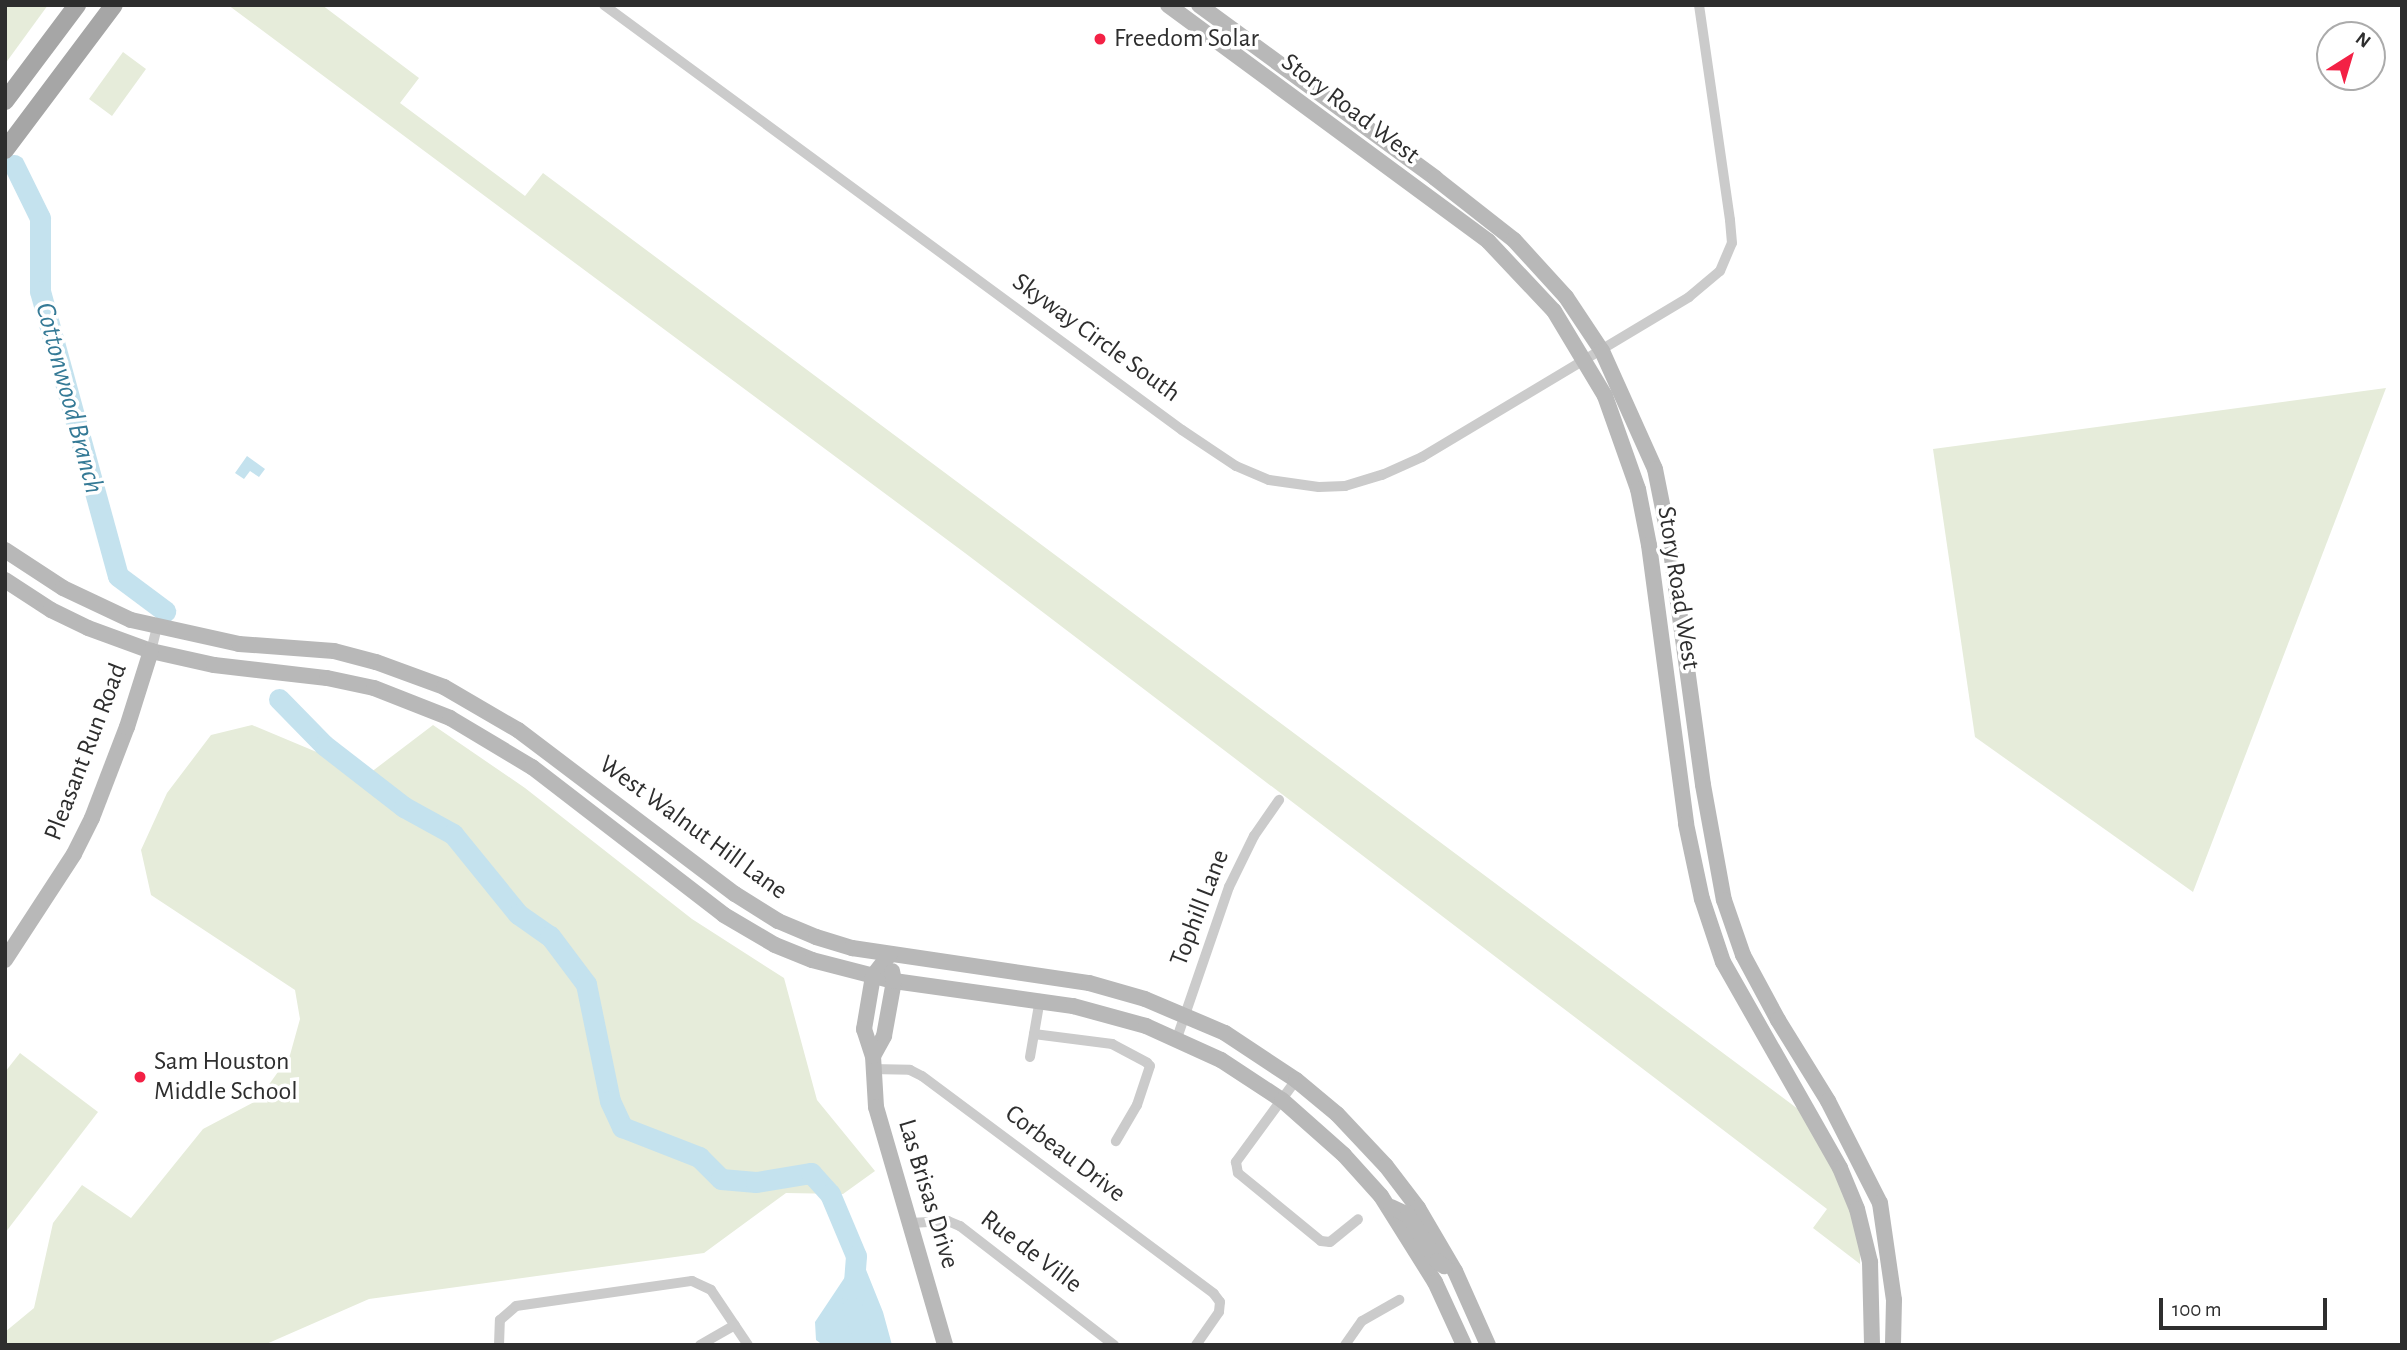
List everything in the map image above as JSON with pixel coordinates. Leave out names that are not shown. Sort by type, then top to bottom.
[{"type":"main road","points":[[5,101],[77,5]]},
{"type":"main road","points":[[5,150],[114,5]]},
{"type":"street","name":"Skyway Circle South","points":[[604,5],[1182,430],[1236,466],[1269,480],[1296,486],[1345,486],[1382,475],[1423,457],[1602,351],[1708,283],[1720,271],[1732,243],[1699,5]]},
{"type":"street","name":"Story Road West","points":[[1168,5],[1488,242],[1553,311],[1605,396],[1638,489],[1657,595],[1686,824],[1702,899],[1723,962],[1840,1168],[1857,1209],[1870,1262],[1871,1345]]},
{"type":"street","name":"Story Road West","points":[[1199,5],[1414,162],[1514,240],[1566,297],[1602,351],[1655,469],[1670,544],[1703,785],[1724,900],[1743,955],[1860,1160],[1880,1203],[1894,1300],[1893,1345]]},
{"type":"street","points":[[1311,109],[1315,90]]},
{"type":"street","points":[[1402,178],[1414,162]]},
{"type":"street","name":"West Walnut Hill Lane","points":[[5,550],[29,567],[96,605],[157,627],[239,644],[334,652],[376,662],[444,687],[518,730],[735,894],[778,921],[852,948],[1089,983],[1185,1014],[1225,1033],[1296,1080],[1337,1114],[1392,1173],[1418,1208],[1453,1268],[1488,1345]]},
{"type":"street","name":"West Walnut Hill Lane","points":[[5,580],[51,610],[88,628],[151,650],[214,665],[327,678],[374,688],[421,704],[462,724],[532,767],[724,915],[775,945],[812,960],[894,981],[1040,999],[1118,1018],[1177,1038],[1221,1060],[1282,1100],[1344,1155],[1389,1206],[1435,1282],[1464,1345]]},
{"type":"street","name":"Pleasant Run Road","points":[[5,960],[74,854],[92,818],[127,727],[157,627]]},
{"type":"street","points":[[300,674],[304,649]]},
{"type":"street","points":[[327,678],[334,652]]},
{"type":"street","name":"Tophill Lane","points":[[1177,1038],[1235,874],[1254,836],[1279,800]]},
{"type":"street","name":"Las Brisas Drive","points":[[890,954],[873,976],[864,1029],[872,1062],[876,1107],[945,1345]]},
{"type":"street","name":"Las Brisas Drive","points":[[872,1062],[884,1036],[894,981],[890,954]]},
{"type":"street","points":[[1030,1058],[1040,999]]},
{"type":"street","points":[[1034,1034],[1112,1044],[1150,1066],[1137,1105],[1116,1140]]},
{"type":"street","name":"Corbeau Drive","points":[[872,1062],[909,1070],[922,1076],[1214,1294],[1220,1302],[1219,1312],[1196,1345]]},
{"type":"street","points":[[1296,1080],[1236,1162],[1238,1172],[1321,1241],[1330,1242],[1358,1219]]},
{"type":"street","points":[[1840,1168],[1860,1160]]},
{"type":"street","points":[[1389,1206],[1408,1215],[1437,1261],[1453,1268]]},
{"type":"street","name":"Rue de Ville","points":[[910,1223],[948,1222],[960,1226],[1114,1345]]},
{"type":"street","points":[[499,1345],[500,1320],[516,1306],[692,1281],[711,1290],[748,1345]]},
{"type":"street","points":[[1345,1345],[1362,1321],[1399,1300]]},
{"type":"street","points":[[700,1345],[735,1325]]},
{"type":"green space","points":[[5,5],[48,5],[5,64]]},
{"type":"green space","points":[[228,5],[322,5],[419,78],[400,103],[525,196],[543,173],[1802,1112],[1826,1151],[1850,1212],[1860,1244],[1860,1264],[1813,1228],[1827,1209],[965,553]]},
{"type":"green space","points":[[123,52],[146,69],[112,116],[89,99]]},
{"type":"green space","points":[[2386,388],[2193,892],[1975,737],[1933,449]]},
{"type":"green space","points":[[252,725],[366,776],[433,725],[525,788],[692,919],[784,978],[817,1100],[875,1171],[843,1194],[786,1193],[704,1253],[369,1299],[264,1345],[5,1345],[5,1332],[34,1308],[53,1223],[82,1185],[131,1218],[203,1129],[258,1100],[290,1055],[300,1019],[295,990],[151,895],[141,850],[167,793],[211,735]]},
{"type":"green space","points":[[20,1053],[98,1112],[5,1233],[5,1072]]},
{"type":"water","points":[[247,456],[265,469],[259,477],[250,471],[244,479],[235,473]]},
{"type":"water","points":[[848,1225],[883,1312],[892,1345],[823,1345],[816,1340],[815,1322],[847,1274],[864,1282],[837,1231]]},
{"type":"waterway","name":"Cottonwood Branch","points":[[14,165],[40,218],[40,291],[118,576],[165,611]]},
{"type":"waterway","name":"Cottonwood Branch","points":[[279,699],[324,745],[404,807],[453,834],[518,914],[550,936],[586,984],[610,1101],[622,1127],[699,1157],[721,1179],[756,1182],[811,1173],[830,1194],[856,1256],[852,1308],[867,1345]]},
{"type":"place","name":"Freedom Solar","points":[[1100,39]]},
{"type":"place","name":"Sam Houston Middle School","points":[[140,1077]]}]
